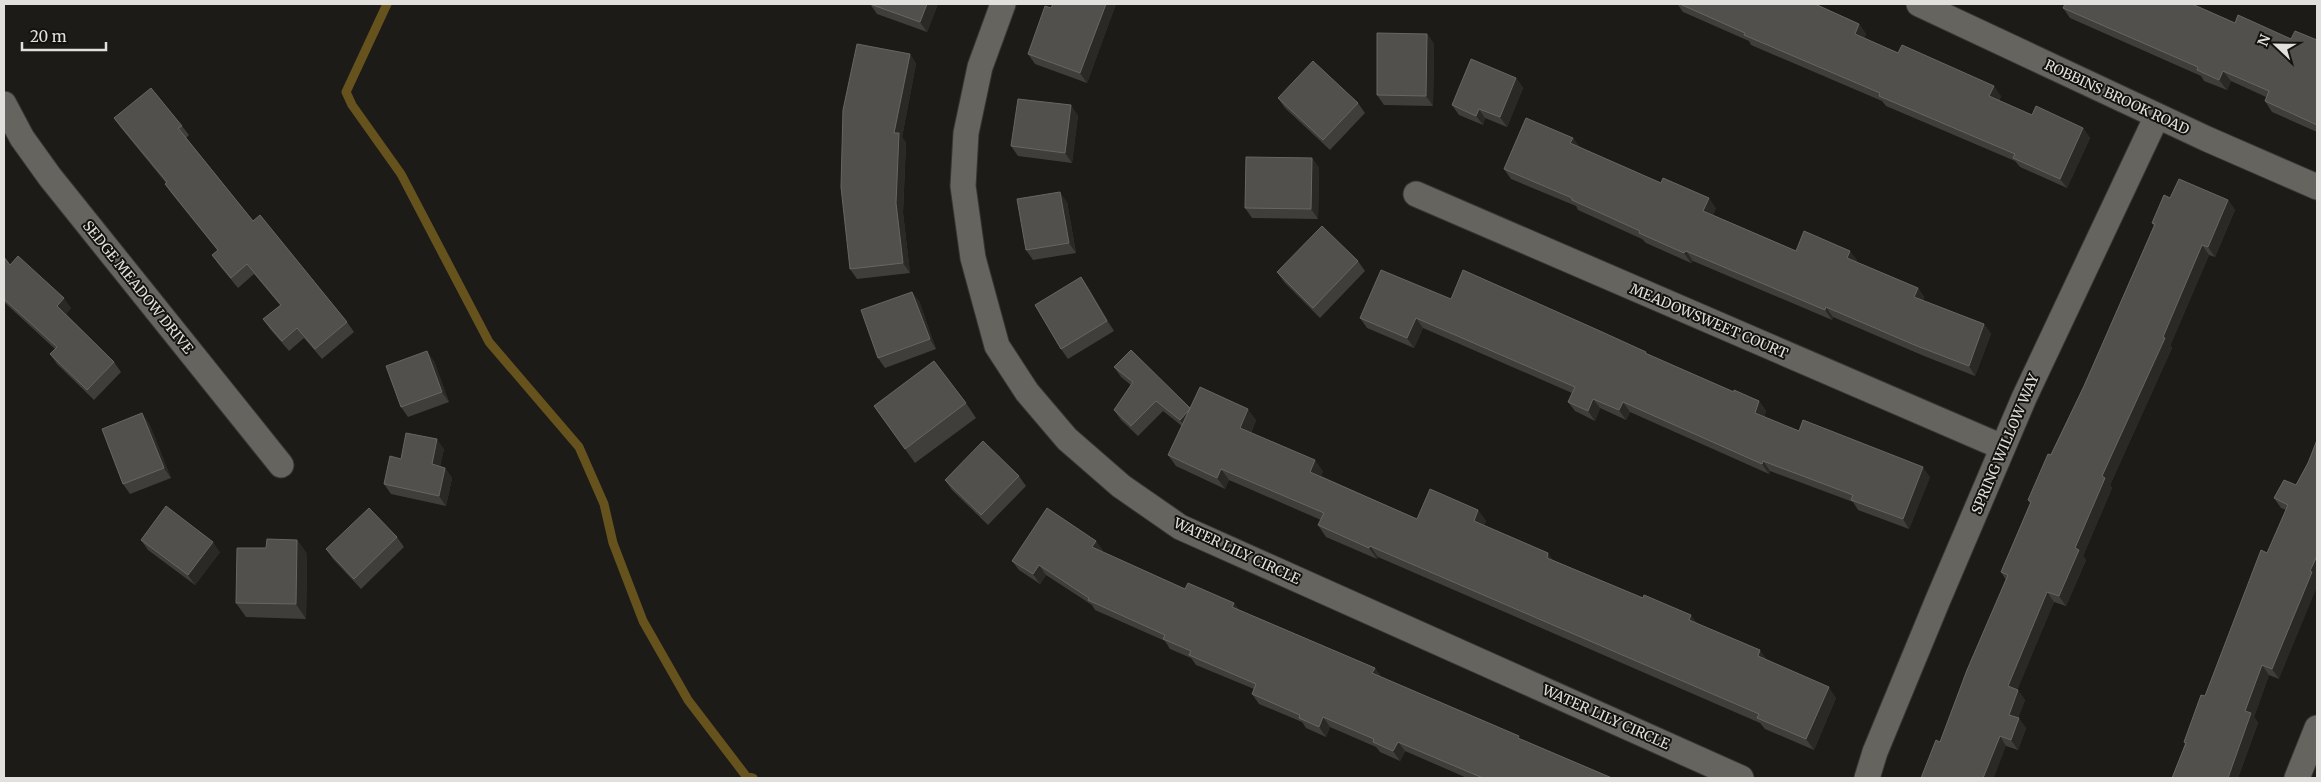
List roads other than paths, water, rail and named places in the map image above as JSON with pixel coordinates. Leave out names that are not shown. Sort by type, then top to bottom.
[{"type":"street","name":"WATER LILY CIRCLE","points":[[1003,4],[980,67],[966,133],[963,186],[973,258],[997,346],[1028,392],[1067,439],[1121,486],[1180,527],[1741,778]]},
{"type":"street","name":"ROBBINS BROOK ROAD","points":[[1918,4],[2157,116],[2317,187]]},
{"type":"street","name":"SEDGE MEADOW DRIVE","points":[[4,104],[22,138],[50,177],[280,465]]},
{"type":"street","name":"SPRING WILLOW WAY","points":[[1867,778],[1882,734],[2002,447],[2157,116]]},
{"type":"street","name":"MEADOWSWEET COURT","points":[[1416,194],[2002,447]]},
{"type":"street","points":[[2296,778],[2317,728]]},
{"type":"waterway","points":[[387,4],[346,92],[352,105],[401,174],[489,342],[579,447],[604,504],[613,543],[643,621],[688,700],[746,776],[753,778]]}]
